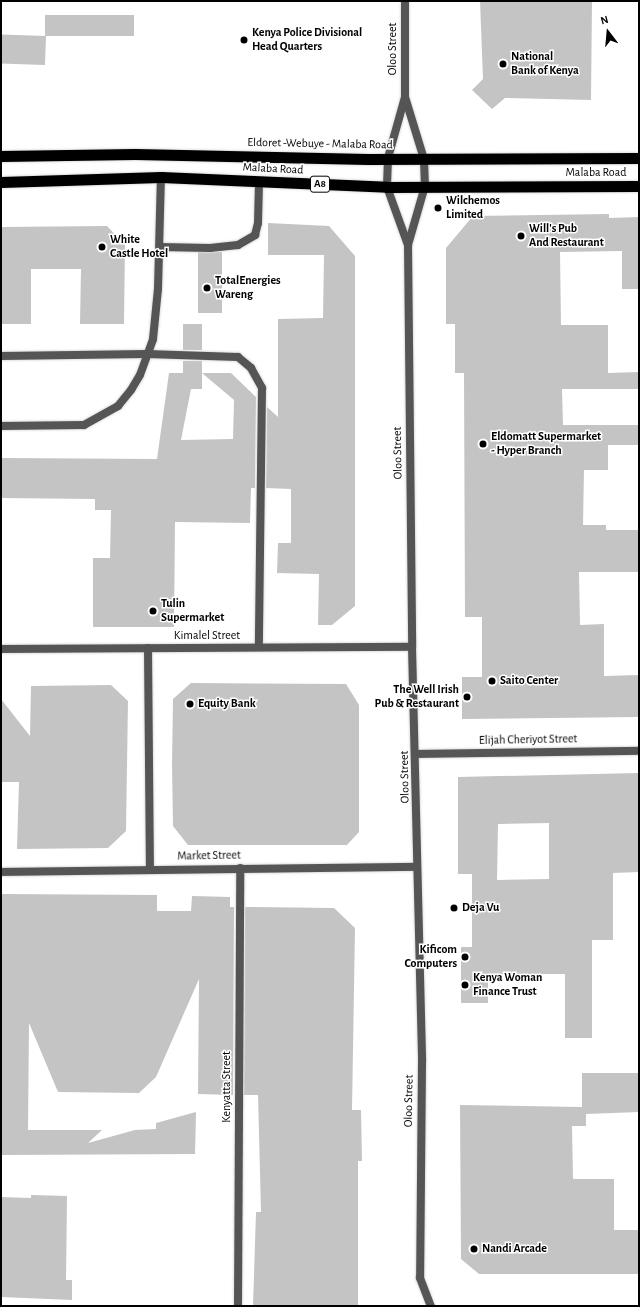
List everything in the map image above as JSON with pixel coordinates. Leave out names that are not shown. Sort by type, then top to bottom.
[{"type":"highway","name":"Eldoret -Webuye - Malaba Road","points":[[1,156],[135,154],[424,159],[639,158]]},
{"type":"highway","name":"Malaba Road","points":[[1,182],[161,177],[387,187],[639,186]]},
{"type":"street","name":"Oloo Street","points":[[405,1],[405,97],[388,158],[387,187],[408,245]]},
{"type":"street","name":"Oloo Street","points":[[405,97],[424,159],[425,186],[408,245],[412,646],[417,754],[417,867],[422,1062],[420,1278],[432,1306]]},
{"type":"street","points":[[1,426],[84,425],[118,406],[140,375],[153,339],[160,247],[161,177]]},
{"type":"street","points":[[160,247],[210,248],[238,245],[255,235],[258,223],[259,181]]},
{"type":"street","points":[[1,356],[147,354],[238,358],[258,376],[262,388],[259,648]]},
{"type":"street","name":"Kimalel Street","points":[[1,649],[412,646]]},
{"type":"street","points":[[148,648],[150,870]]},
{"type":"street","name":"Elijah Cheriyot Street","points":[[417,754],[639,750]]},
{"type":"street","name":"Market Street","points":[[1,872],[417,867]]},
{"type":"street","name":"Kenyatta Street","points":[[238,1306],[240,868]]},
{"type":"building","points":[[480,1],[592,1],[591,100],[505,98],[492,109],[472,90],[483,79]]},
{"type":"building","points":[[45,15],[134,15],[134,36],[45,36]]},
{"type":"building","points":[[1,34],[46,36],[45,65],[1,63]]},
{"type":"building","points":[[609,214],[609,218],[639,217],[639,289],[622,289],[622,251],[560,252],[561,325],[608,325],[608,373],[639,372],[639,389],[562,389],[563,425],[639,425],[639,445],[608,445],[608,470],[584,470],[583,525],[606,525],[606,530],[639,530],[639,572],[579,572],[580,625],[604,624],[604,676],[639,675],[639,717],[462,719],[462,677],[482,677],[482,617],[465,617],[464,373],[455,373],[455,324],[446,324],[446,248],[473,216]]},
{"type":"building","points":[[268,223],[329,226],[355,256],[355,606],[332,625],[318,625],[319,574],[277,573],[278,543],[291,543],[291,489],[266,488],[267,407],[278,417],[278,319],[323,318],[324,255],[268,255]]},
{"type":"building","points":[[107,226],[125,245],[124,324],[80,324],[81,269],[31,269],[31,324],[1,324],[1,227]]},
{"type":"building","points":[[198,252],[222,252],[222,313],[198,313]]},
{"type":"building","points":[[183,324],[202,324],[202,350],[183,350]]},
{"type":"building","points":[[183,361],[202,361],[202,373],[231,373],[256,397],[255,488],[251,488],[250,523],[175,522],[174,627],[93,627],[93,558],[110,558],[111,510],[95,510],[95,499],[1,498],[1,458],[157,459],[169,373],[183,373]],"holes":[[[202,373],[234,400],[233,439],[181,440],[191,389],[202,389]]]},
{"type":"building","points":[[191,683],[346,684],[359,705],[359,832],[347,845],[188,845],[173,826],[173,699]]},
{"type":"building","points":[[111,685],[128,701],[126,831],[108,848],[17,849],[19,782],[1,782],[1,699],[30,736],[31,686]]},
{"type":"building","points":[[639,773],[639,872],[613,873],[613,940],[592,940],[592,1038],[565,1038],[565,974],[488,974],[488,1003],[461,1003],[461,947],[472,947],[472,874],[458,874],[458,777]],"holes":[[[549,823],[549,879],[497,880],[498,824]]]},
{"type":"building","points":[[1,894],[157,895],[157,911],[191,911],[192,896],[230,897],[230,907],[234,907],[233,1095],[198,1094],[199,979],[156,1077],[139,1093],[58,1092],[29,1023],[28,1130],[102,1130],[88,1143],[135,1130],[156,1129],[156,1123],[196,1112],[195,1154],[1,1155]]},
{"type":"building","points":[[245,907],[334,908],[355,928],[352,1110],[361,1110],[362,1161],[358,1161],[358,1306],[253,1306],[256,1212],[261,1212],[258,1095],[244,1095]]},
{"type":"building","points":[[582,1073],[639,1073],[639,1112],[586,1114],[586,1126],[572,1126],[573,1179],[614,1179],[614,1230],[639,1230],[639,1274],[479,1274],[461,1259],[460,1105],[582,1107]]},
{"type":"building","points":[[31,1195],[67,1196],[66,1280],[72,1280],[72,1300],[1,1297],[1,1197],[31,1198]]},
{"type":"place","name":"Kenya Police Divisional Head Quarters","points":[[244,40]]},
{"type":"place","name":"National Bank of Kenya","points":[[503,64]]},
{"type":"place","name":"Wilchemos Limited","points":[[438,208]]},
{"type":"place","name":"Will's Pub And Restaurant","points":[[521,236]]},
{"type":"place","name":"White Castle Hotel","points":[[102,247]]},
{"type":"place","name":"TotalEnergies Wareng","points":[[207,288]]},
{"type":"place","name":"Eldomatt Supermarket - Hyper Branch","points":[[483,444]]},
{"type":"place","name":"Tulin Supermarket","points":[[153,611]]},
{"type":"place","name":"Saito Center","points":[[492,681]]},
{"type":"place","name":"The Well Irish Pub & Restaurant","points":[[467,697]]},
{"type":"place","name":"Equity Bank","points":[[190,704]]},
{"type":"place","name":"Deja Vu","points":[[454,908]]},
{"type":"place","name":"Kificom Computers","points":[[465,957]]},
{"type":"place","name":"Kenya Woman Finance Trust","points":[[465,985]]},
{"type":"place","name":"Nandi Arcade","points":[[474,1249]]}]
